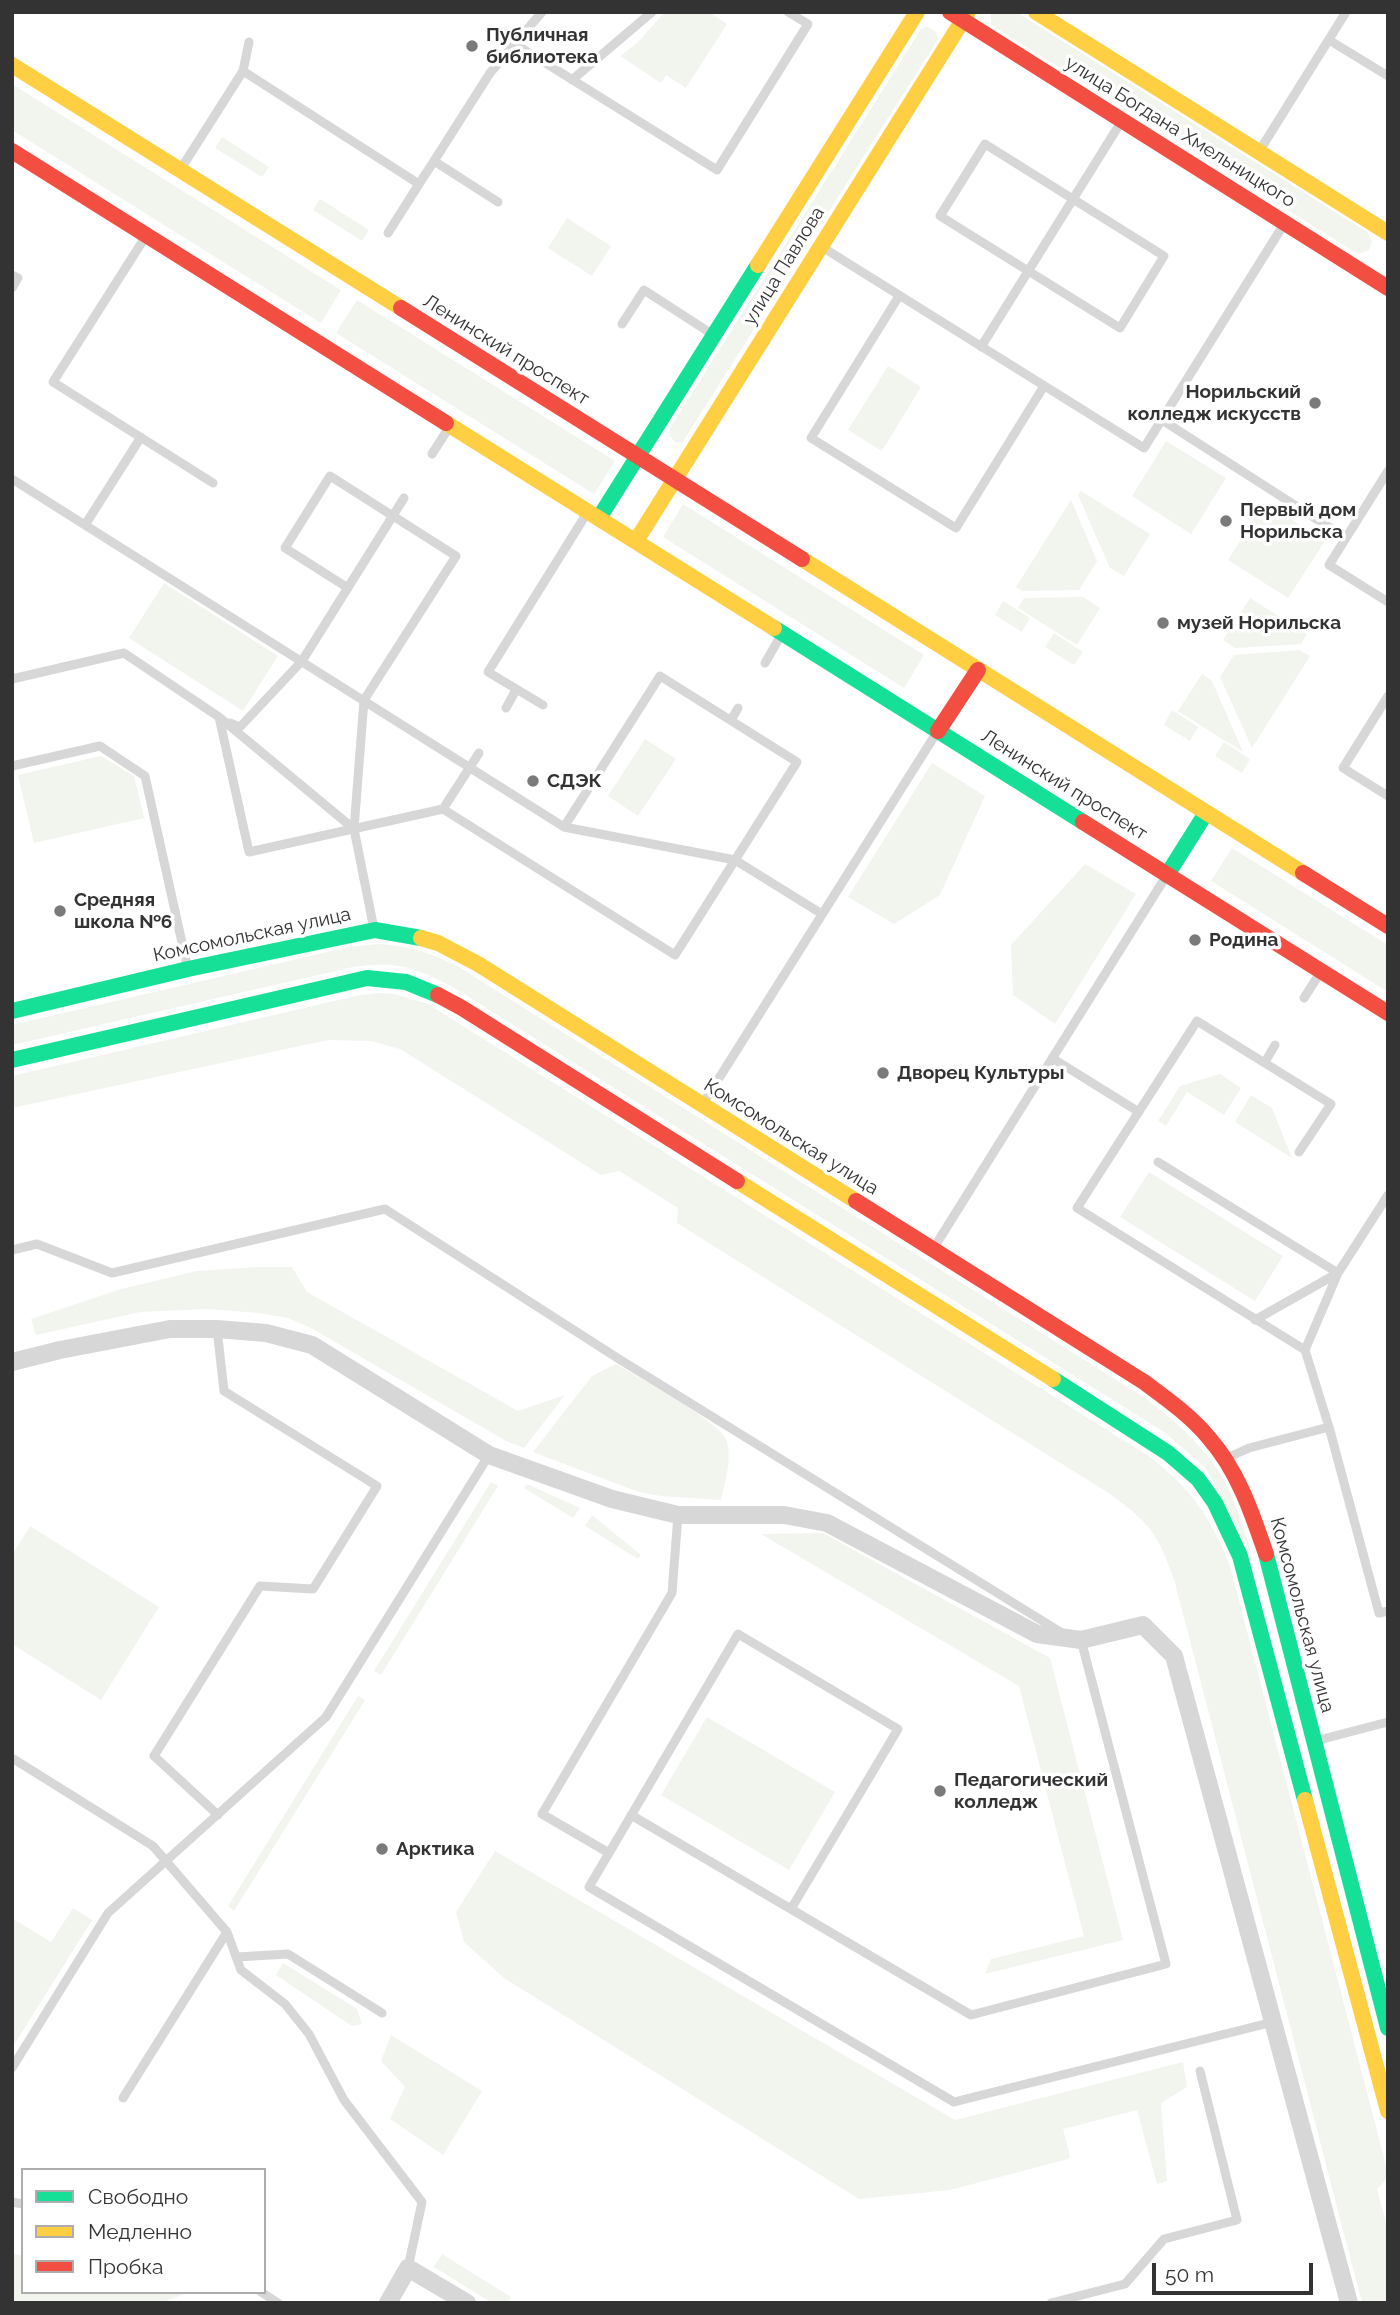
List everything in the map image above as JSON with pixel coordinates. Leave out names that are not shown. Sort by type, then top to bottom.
[{"type":"street","name":"улица Павлова","points":[[594,515],[638,457],[917,12]]},
{"type":"street","name":"улица Богдана Хмельницкого","points":[[1036,12],[1388,233]]},
{"type":"street","name":"улица Павлова","points":[[636,541],[821,246],[960,15]]},
{"type":"street","name":"улица Богдана Хмельницкого","points":[[960,15],[1388,288]]},
{"type":"street","name":"Ленинский проспект","points":[[12,65],[1388,926]]},
{"type":"street","name":"Ленинский проспект","points":[[12,151],[1388,1013]]},
{"type":"street","points":[[938,731],[978,670]]},
{"type":"street","points":[[1167,875],[1206,813]]},
{"type":"street","name":"Комсомольская улица","points":[[12,1011],[188,969],[374,930],[438,943],[478,964],[1144,1382],[1180,1409],[1209,1437],[1238,1481],[1253,1515],[1269,1564],[1388,2028]]},
{"type":"street","points":[[12,1060],[367,978],[411,982],[462,1008],[1144,1436],[1175,1459],[1203,1485],[1217,1506],[1240,1556],[1388,2111]]},
{"type":"street","points":[[12,1362],[170,1329],[266,1333],[312,1345],[489,1455],[612,1499],[678,1515],[784,1515],[827,1523],[1037,1634],[1076,1639],[1143,1625],[1174,1656],[1349,2303]]},
{"type":"street","name":"Комсомольская улица","points":[[1292,1746],[1314,1741]]},
{"type":"street","points":[[388,2303],[408,2268],[467,2303]]},
{"type":"lane","points":[[388,233],[490,73],[542,12]]},
{"type":"lane","points":[[572,80],[652,12]]},
{"type":"lane","points":[[515,44],[716,170],[808,24],[788,12]]},
{"type":"lane","points":[[1259,151],[1346,12]]},
{"type":"lane","points":[[1329,40],[1388,76]]},
{"type":"lane","points":[[180,170],[243,71],[249,42]]},
{"type":"lane","points":[[243,71],[419,184]]},
{"type":"lane","points":[[981,347],[1122,120]]},
{"type":"lane","points":[[985,144],[1073,199],[1164,256],[1120,328],[940,216],[985,144]]},
{"type":"lane","points":[[434,161],[498,202]]},
{"type":"lane","points":[[821,246],[1144,448],[1285,222]]},
{"type":"lane","points":[[146,235],[53,382],[214,483]]},
{"type":"lane","points":[[12,275],[18,278],[12,288]]},
{"type":"lane","points":[[622,324],[644,290],[714,335]]},
{"type":"lane","points":[[899,296],[811,438],[956,528],[1044,386]]},
{"type":"lane","points":[[1162,420],[1346,538]]},
{"type":"lane","points":[[432,454],[450,425]]},
{"type":"lane","points":[[85,525],[141,437]]},
{"type":"lane","points":[[1388,471],[1329,565],[1388,602]]},
{"type":"lane","points":[[348,587],[285,548],[330,476],[456,556],[365,700],[354,829],[374,930]]},
{"type":"lane","points":[[12,479],[564,827],[735,860],[822,915]]},
{"type":"lane","points":[[219,717],[240,727],[302,661],[404,499]]},
{"type":"lane","points":[[542,705],[488,672],[594,515]]},
{"type":"lane","points":[[765,663],[782,633]]},
{"type":"lane","points":[[12,678],[124,653],[219,717],[354,829]]},
{"type":"lane","points":[[443,809],[675,955],[797,762],[660,676],[564,827]]},
{"type":"lane","points":[[506,708],[516,690]]},
{"type":"lane","points":[[1388,696],[1343,768],[1388,796]]},
{"type":"lane","points":[[731,720],[738,708]]},
{"type":"lane","points":[[219,717],[249,852],[443,809],[479,753]]},
{"type":"lane","points":[[702,1105],[938,731]]},
{"type":"lane","points":[[12,766],[100,746],[145,775],[188,969]]},
{"type":"lane","points":[[932,1250],[1167,875]]},
{"type":"lane","points":[[1304,998],[1321,971]]},
{"type":"lane","points":[[1299,1152],[1331,1104],[1197,1021],[1077,1208],[1305,1350]]},
{"type":"lane","points":[[1265,1062],[1275,1045]]},
{"type":"lane","points":[[1052,1058],[1139,1112]]},
{"type":"lane","points":[[1158,1162],[1338,1273]]},
{"type":"lane","points":[[1388,1195],[1338,1273],[1305,1350],[1329,1427],[1378,1614],[1388,1611]]},
{"type":"lane","points":[[12,1250],[37,1244],[112,1272],[385,1209],[619,1359],[1076,1639],[1166,1964],[971,2015],[631,1815]]},
{"type":"lane","points":[[1255,1320],[1338,1273]]},
{"type":"lane","points":[[217,1329],[224,1391],[377,1486],[313,1589],[260,1586],[154,1756],[218,1815]]},
{"type":"lane","points":[[1225,1458],[1249,1448],[1329,1427]]},
{"type":"lane","points":[[12,2068],[108,1913],[326,1717],[489,1455]]},
{"type":"lane","points":[[609,1853],[542,1814],[672,1593],[678,1515]]},
{"type":"lane","points":[[791,1909],[898,1728],[738,1634],[589,1887],[954,2102],[1273,2022]]},
{"type":"lane","points":[[1314,1741],[1388,1722]]},
{"type":"lane","points":[[12,1758],[153,1846],[227,1932],[242,1970],[285,2004],[309,2034],[344,2100],[422,2202],[408,2268]]},
{"type":"lane","points":[[123,2098],[227,1932]]},
{"type":"lane","points":[[236,1957],[288,1954],[382,2013]]},
{"type":"lane","points":[[1051,2303],[1125,2284],[1164,2239],[1237,2220],[1199,2071]]},
{"type":"shaded area","points":[[665,12],[709,12],[727,24],[686,88],[666,75],[661,83],[620,56],[637,43]]},
{"type":"shaded area","points":[[991,12],[1016,12],[1367,232],[1372,241],[1369,250],[1358,254],[991,25]]},
{"type":"shaded area","points":[[928,27],[935,31],[938,39],[682,443],[675,442],[670,436],[670,428],[921,29]]},
{"type":"shaded area","points":[[12,84],[341,290],[321,323],[12,130]]},
{"type":"shaded area","points":[[222,137],[269,167],[262,177],[215,148]]},
{"type":"shaded area","points":[[320,199],[369,230],[362,241],[313,210]]},
{"type":"shaded area","points":[[567,218],[611,246],[592,276],[548,248]]},
{"type":"shaded area","points":[[357,300],[615,461],[594,494],[336,333]]},
{"type":"shaded area","points":[[888,366],[921,387],[882,451],[848,430]]},
{"type":"shaded area","points":[[1166,441],[1226,478],[1191,534],[1132,496]]},
{"type":"shaded area","points":[[1081,491],[1150,534],[1124,576],[1110,568],[1078,495]]},
{"type":"shaded area","points":[[1071,500],[1097,561],[1079,590],[1022,591],[1016,587]]},
{"type":"shaded area","points":[[1265,502],[1325,541],[1288,598],[1228,560]]},
{"type":"shaded area","points":[[683,504],[924,655],[904,688],[663,537]]},
{"type":"shaded area","points":[[164,583],[278,656],[243,711],[129,638]]},
{"type":"shaded area","points":[[1083,597],[1100,608],[1077,645],[1018,608],[1024,598]]},
{"type":"shaded area","points":[[1250,598],[1307,634],[1301,644],[1235,648],[1223,640]]},
{"type":"shaded area","points":[[1003,601],[1030,618],[1022,632],[995,615]]},
{"type":"shaded area","points":[[1054,633],[1083,652],[1074,665],[1045,647]]},
{"type":"shaded area","points":[[1299,650],[1310,656],[1252,748],[1220,677],[1234,655]]},
{"type":"shaded area","points":[[1202,674],[1212,681],[1243,752],[1178,711]]},
{"type":"shaded area","points":[[1172,710],[1198,727],[1190,741],[1164,725]]},
{"type":"shaded area","points":[[645,739],[676,759],[638,816],[608,796]]},
{"type":"shaded area","points":[[1224,742],[1250,759],[1242,773],[1215,756]]},
{"type":"shaded area","points":[[101,756],[134,776],[144,818],[34,843],[18,775]]},
{"type":"shaded area","points":[[932,763],[985,796],[940,895],[894,924],[848,897]]},
{"type":"shaded area","points":[[1232,848],[1388,945],[1388,992],[1211,881]]},
{"type":"shaded area","points":[[1085,864],[1136,894],[1055,1024],[1013,995],[1011,945]]},
{"type":"shaded area","points":[[378,944],[421,951],[462,969],[1145,1398],[1185,1432],[1212,1461],[1234,1502],[1252,1555],[1205,1467],[1164,1432],[453,987],[416,970],[394,965],[353,967],[12,1045],[12,1025],[349,947]]},
{"type":"shaded area","points":[[395,994],[428,1004],[1150,1457],[1177,1481],[1198,1505],[1230,1566],[1388,2173],[1388,2177],[1377,2189],[1388,2230],[1388,2303],[1362,2303],[1175,1583],[1158,1542],[1135,1514],[1110,1494],[677,1223],[678,1208],[619,1171],[601,1175],[400,1049],[371,1041],[328,1040],[12,1108],[12,1076],[360,995]]},
{"type":"shaded area","points":[[1220,1074],[1241,1088],[1224,1115],[1187,1092],[1166,1126],[1158,1121],[1180,1086]]},
{"type":"shaded area","points":[[1251,1095],[1272,1108],[1292,1158],[1235,1122]]},
{"type":"shaded area","points":[[1149,1172],[1283,1256],[1255,1301],[1120,1217]]},
{"type":"shaded area","points":[[292,1267],[307,1292],[518,1411],[565,1395],[524,1448],[506,1441],[311,1328],[288,1318],[207,1309],[140,1312],[36,1335],[31,1319],[121,1289],[197,1271]]},
{"type":"shaded area","points":[[616,1364],[695,1412],[721,1433],[727,1441],[729,1456],[721,1500],[639,1492],[533,1452],[592,1376]]},
{"type":"shaded area","points":[[491,1482],[498,1486],[381,1675],[374,1671]]},
{"type":"shaded area","points":[[527,1484],[580,1508],[573,1518],[524,1488]]},
{"type":"shaded area","points":[[592,1515],[641,1555],[638,1559],[585,1526]]},
{"type":"shaded area","points":[[30,1526],[159,1607],[101,1700],[12,1644],[12,1555]]},
{"type":"shaded area","points":[[823,1533],[1050,1658],[1123,1940],[985,1974],[991,1959],[1084,1936],[1019,1686],[761,1534]]},
{"type":"shaded area","points":[[358,1696],[365,1700],[234,1911],[228,1906]]},
{"type":"shaded area","points":[[707,1717],[835,1792],[789,1870],[661,1795]]},
{"type":"shaded area","points":[[495,1851],[955,2120],[1183,2062],[1187,2087],[1161,2103],[1167,2181],[1157,2184],[1137,2110],[1063,2129],[1070,2156],[1068,2159],[950,2190],[859,2199],[504,1978],[464,1942],[456,1912]]},
{"type":"shaded area","points":[[73,1908],[92,1920],[12,2048],[12,1918],[51,1942]]},
{"type":"shaded area","points":[[283,1963],[357,2009],[362,2024],[352,2026],[276,1975]]},
{"type":"shaded area","points":[[391,2035],[482,2091],[443,2155],[390,2119],[405,2087],[381,2061]]},
{"type":"shaded area","points":[[12,2253],[21,2255],[21,2294],[184,2294],[161,2303],[12,2303]]},
{"type":"shaded area","points":[[442,2254],[511,2297],[508,2303],[492,2303],[434,2267]]},
{"type":"traffic: fast","points":[[599,518],[758,265]]},
{"type":"traffic: fast","points":[[774,628],[1083,822]]},
{"type":"traffic: fast","points":[[1167,875],[1206,813]]},
{"type":"traffic: fast","points":[[12,1011],[188,969],[375,930],[421,938]]},
{"type":"traffic: fast","points":[[12,1060],[367,978],[406,982],[438,995]]},
{"type":"traffic: fast","points":[[1053,1379],[1168,1453],[1198,1479],[1215,1503],[1240,1556],[1305,1800]]},
{"type":"traffic: fast","points":[[1266,1554],[1388,2028]]},
{"type":"traffic: slow","points":[[758,265],[917,12]]},
{"type":"traffic: slow","points":[[636,541],[968,12]]},
{"type":"traffic: slow","points":[[1036,12],[1388,233]]},
{"type":"traffic: slow","points":[[12,65],[401,308]]},
{"type":"traffic: slow","points":[[446,423],[774,628]]},
{"type":"traffic: slow","points":[[802,559],[1303,873]]},
{"type":"traffic: slow","points":[[421,938],[438,943],[478,964],[856,1201]]},
{"type":"traffic: slow","points":[[737,1181],[1053,1379]]},
{"type":"traffic: slow","points":[[1305,1800],[1388,2111]]},
{"type":"traffic: jam","points":[[950,12],[1388,288]]},
{"type":"traffic: jam","points":[[12,151],[446,423]]},
{"type":"traffic: jam","points":[[401,308],[802,559]]},
{"type":"traffic: jam","points":[[938,731],[978,670]]},
{"type":"traffic: jam","points":[[1083,822],[1388,1013]]},
{"type":"traffic: jam","points":[[1303,873],[1388,926]]},
{"type":"traffic: jam","points":[[438,995],[737,1181]]},
{"type":"traffic: jam","points":[[856,1201],[1144,1382],[1187,1415],[1209,1438],[1236,1478],[1266,1554]]},
{"type":"place","name":"Публичная библиотека","points":[[472,46]]},
{"type":"place","name":"Норильский колледж искусств","points":[[1315,403]]},
{"type":"place","name":"Первый дом Норильска","points":[[1226,521]]},
{"type":"place","name":"музей Норильска","points":[[1163,623]]},
{"type":"place","name":"СДЭК","points":[[533,781]]},
{"type":"place","name":"Средняя школа №6","points":[[60,911]]},
{"type":"place","name":"Родина","points":[[1195,940]]},
{"type":"place","name":"Дворец Культуры","points":[[883,1073]]},
{"type":"place","name":"Педагогический колледж","points":[[940,1791]]},
{"type":"place","name":"Арктика","points":[[382,1849]]}]
